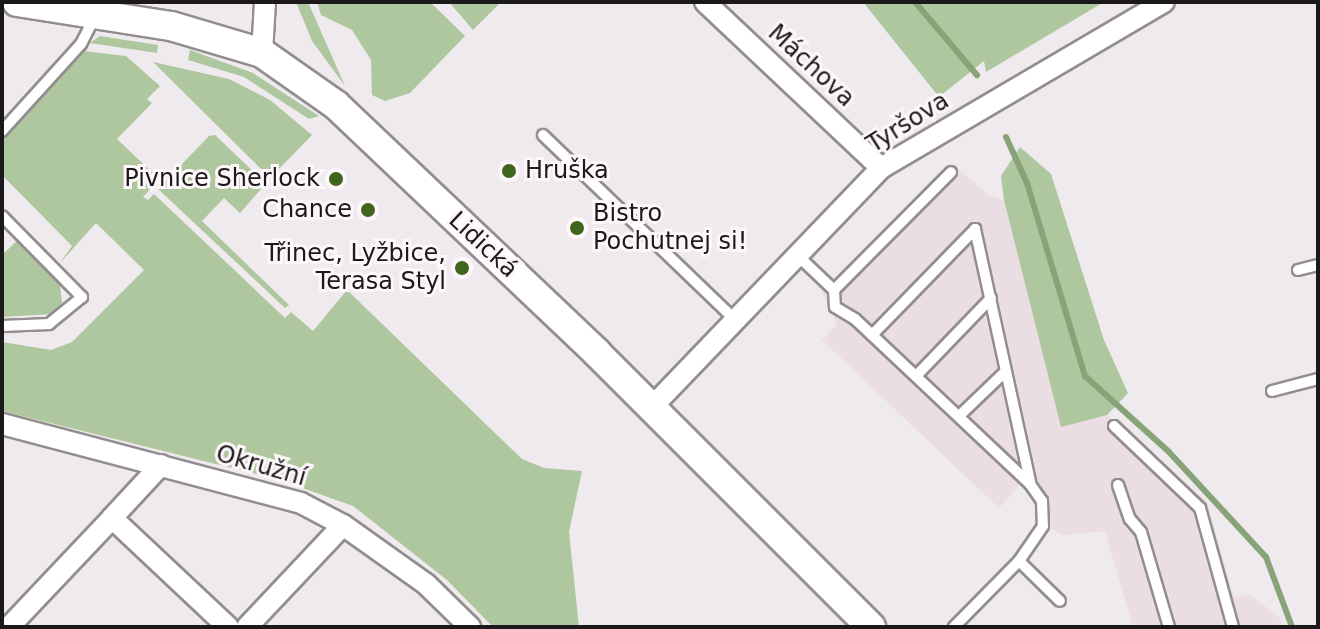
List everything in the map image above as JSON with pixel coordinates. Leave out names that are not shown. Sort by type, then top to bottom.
[{"type":"street","name":"Lidická","points":[[17,2],[50,4],[171,26],[262,53],[336,105],[652,407],[871,627]]},
{"type":"street","points":[[262,53],[265,2]]},
{"type":"street","name":"Máchova","points":[[705,2],[881,168]]},
{"type":"street","name":"Tyršova","points":[[652,407],[881,168],[1140,8],[1164,2]]},
{"type":"street","name":"Okružní","points":[[2,424],[301,503],[343,525],[426,584],[470,627]]},
{"type":"street","points":[[13,620],[161,465]]},
{"type":"street","points":[[112,518],[228,627]]},
{"type":"street","points":[[247,627],[343,525]]},
{"type":"lane","points":[[2,131],[81,44],[96,14]]},
{"type":"lane","points":[[543,135],[734,319]]},
{"type":"lane","points":[[834,290],[951,172]]},
{"type":"lane","points":[[2,216],[82,297],[49,324],[2,326]]},
{"type":"lane","points":[[872,335],[975,229],[1030,484]]},
{"type":"lane","points":[[797,255],[834,290],[835,307],[872,335],[959,416],[1030,484],[1042,501],[1043,526],[1019,561],[954,627]]},
{"type":"lane","points":[[1298,270],[1318,265]]},
{"type":"lane","points":[[916,376],[991,298]]},
{"type":"lane","points":[[959,416],[1006,371]]},
{"type":"lane","points":[[1272,391],[1318,379]]},
{"type":"lane","points":[[1114,426],[1200,508],[1233,627]]},
{"type":"lane","points":[[1118,485],[1130,519],[1141,532],[1169,627]]},
{"type":"lane","points":[[1019,561],[1060,601]]},
{"type":"shaded area","points":[[951,163],[990,196],[1004,200],[1061,426],[1107,415],[1207,502],[1234,598],[1249,594],[1280,618],[1283,627],[1133,627],[1105,531],[1063,535],[1035,519],[1033,502],[1021,483],[999,508],[822,340],[837,324],[822,291]]},
{"type":"green space","points":[[296,2],[308,2],[345,86],[312,41]]},
{"type":"green space","points":[[317,2],[430,2],[465,36],[410,93],[385,101],[372,95],[371,60],[352,30],[321,15]]},
{"type":"green space","points":[[449,2],[501,2],[473,30]]},
{"type":"green space","points":[[863,2],[1104,2],[986,72],[984,61],[939,97]]},
{"type":"green space","points":[[100,36],[158,45],[157,53],[90,43]]},
{"type":"green space","points":[[190,50],[253,73],[319,116],[309,119],[244,77],[188,60]]},
{"type":"green space","points":[[83,51],[126,56],[160,86],[147,99],[152,103],[117,139],[159,179],[143,197],[148,200],[154,194],[285,318],[291,312],[313,331],[347,290],[522,459],[544,468],[582,471],[569,532],[579,627],[493,627],[447,580],[353,506],[280,480],[2,411],[2,342],[51,350],[72,342],[144,270],[96,223],[59,264],[72,246],[2,175],[2,137]]},
{"type":"green space","points":[[153,62],[229,79],[270,100],[312,135],[277,171],[263,171]]},
{"type":"green space","points":[[215,135],[258,176],[262,188],[240,213],[224,198],[202,221],[289,305],[285,308],[158,189],[209,136]]},
{"type":"green space","points":[[1020,147],[1051,174],[1104,340],[1128,393],[1107,415],[1061,427],[1004,200],[1001,176]]},
{"type":"green space","points":[[19,239],[60,285],[62,303],[52,314],[2,317],[2,255]]},
{"type":"waterway","points":[[915,2],[977,75]]},
{"type":"waterway","points":[[1006,137],[1027,183],[1085,376],[1169,452],[1266,557],[1292,627]]},
{"type":"place","name":"Hruška","points":[[509,171]]},
{"type":"place","name":"Pivnice Sherlock","points":[[336,179]]},
{"type":"place","name":"Chance","points":[[368,210]]},
{"type":"place","name":"Bistro Pochutnej si!","points":[[577,228]]},
{"type":"place","name":"Třinec, Lyžbice, Terasa Styl","points":[[462,268]]}]
